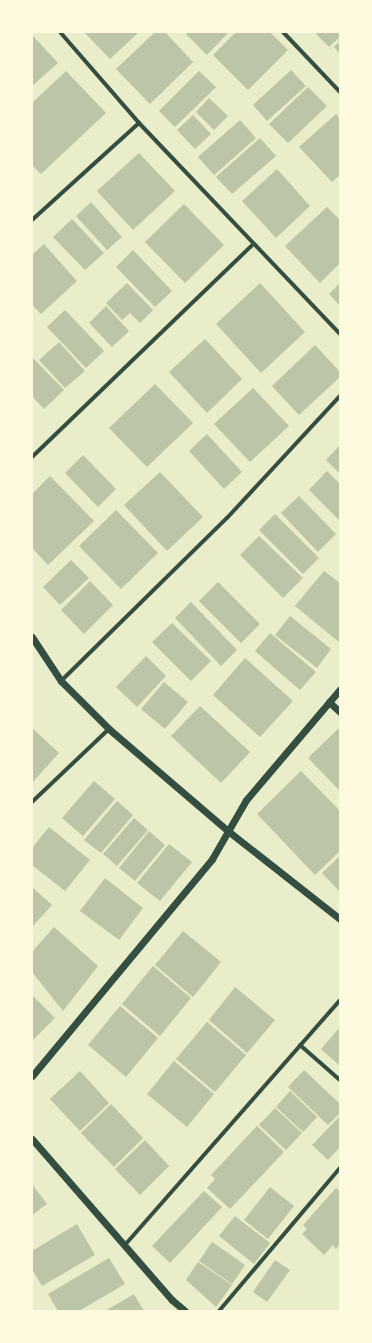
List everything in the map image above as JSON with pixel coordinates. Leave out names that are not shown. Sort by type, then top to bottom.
[{"type":"street","points":[[60,32],[139,123],[340,334]]},
{"type":"street","points":[[283,32],[340,92]]},
{"type":"street","points":[[32,220],[139,123]]},
{"type":"street","points":[[32,457],[253,244]]},
{"type":"street","points":[[61,681],[227,518],[340,396]]},
{"type":"street","points":[[32,637],[61,681],[109,729],[228,831],[340,919]]},
{"type":"street","points":[[32,1076],[212,859],[246,800],[340,689]]},
{"type":"street","points":[[329,702],[340,712]]},
{"type":"street","points":[[32,802],[109,729]]},
{"type":"street","points":[[124,1246],[340,1000]]},
{"type":"street","points":[[300,1045],[340,1080]]},
{"type":"street","points":[[32,1141],[172,1300],[185,1311]]},
{"type":"street","points":[[219,1311],[340,1168]]},
{"type":"building","points":[[84,32],[139,32],[110,59]]},
{"type":"building","points":[[155,32],[165,32],[193,62],[150,104],[116,69]]},
{"type":"building","points":[[189,32],[229,32],[207,55],[186,34]]},
{"type":"building","points":[[236,32],[270,32],[288,50],[248,90],[213,55]]},
{"type":"building","points":[[317,32],[340,32],[340,37],[329,47],[316,34]]},
{"type":"building","points":[[32,35],[58,63],[32,86]]},
{"type":"building","points":[[340,41],[340,54],[334,47]]},
{"type":"building","points":[[291,70],[306,86],[267,121],[253,105]]},
{"type":"building","points":[[66,71],[106,113],[41,174],[32,165],[32,103]]},
{"type":"building","points":[[199,71],[216,87],[175,127],[159,111]]},
{"type":"building","points":[[308,87],[327,106],[288,143],[269,124]]},
{"type":"building","points":[[209,98],[228,116],[214,130],[196,112]]},
{"type":"building","points":[[336,114],[340,119],[340,175],[332,182],[299,147]]},
{"type":"building","points":[[193,115],[211,134],[195,149],[177,130]]},
{"type":"building","points":[[240,120],[256,138],[214,175],[198,157]]},
{"type":"building","points":[[260,138],[276,156],[232,194],[216,177]]},
{"type":"building","points":[[139,153],[175,191],[133,230],[97,191]]},
{"type":"building","points":[[277,169],[310,206],[276,238],[242,201]]},
{"type":"building","points":[[91,202],[122,237],[107,250],[76,216]]},
{"type":"building","points":[[184,204],[224,245],[185,283],[145,242]]},
{"type":"building","points":[[327,207],[340,220],[340,263],[320,283],[285,246]]},
{"type":"building","points":[[72,219],[104,253],[85,270],[53,237]]},
{"type":"building","points":[[44,244],[77,281],[41,314],[32,305],[32,255]]},
{"type":"building","points":[[133,250],[172,291],[155,307],[116,267]]},
{"type":"building","points":[[127,283],[153,310],[140,323],[130,313],[122,320],[106,303]]},
{"type":"building","points":[[260,283],[305,332],[261,373],[216,324]]},
{"type":"building","points":[[340,283],[340,306],[329,294]]},
{"type":"building","points":[[106,306],[129,331],[112,347],[89,323]]},
{"type":"building","points":[[65,310],[104,351],[86,368],[47,327]]},
{"type":"building","points":[[205,339],[242,379],[207,413],[169,372]]},
{"type":"building","points":[[59,342],[85,371],[65,388],[39,360]]},
{"type":"building","points":[[315,345],[340,372],[340,377],[299,415],[272,386]]},
{"type":"building","points":[[32,357],[64,390],[44,409],[32,396]]},
{"type":"building","points":[[155,384],[193,423],[147,467],[109,428]]},
{"type":"building","points":[[253,388],[289,426],[250,462],[214,424]]},
{"type":"building","points":[[207,434],[242,472],[224,489],[189,451]]},
{"type":"building","points":[[340,445],[340,474],[326,460]]},
{"type":"building","points":[[83,455],[116,489],[98,507],[65,473]]},
{"type":"building","points":[[327,471],[340,484],[340,521],[309,490]]},
{"type":"building","points":[[160,472],[203,517],[167,551],[124,505]]},
{"type":"building","points":[[50,476],[94,521],[48,565],[32,548],[32,494]]},
{"type":"building","points":[[299,496],[336,534],[318,552],[281,513]]},
{"type":"building","points":[[116,510],[158,553],[121,589],[79,546]]},
{"type":"building","points":[[275,514],[319,558],[303,574],[259,530]]},
{"type":"building","points":[[259,536],[303,578],[283,598],[240,555]]},
{"type":"building","points":[[71,560],[89,578],[60,605],[43,587]]},
{"type":"building","points":[[324,571],[340,583],[340,643],[295,606]]},
{"type":"building","points":[[90,581],[113,605],[84,634],[61,610]]},
{"type":"building","points":[[218,582],[260,624],[241,643],[199,601]]},
{"type":"building","points":[[191,602],[237,650],[221,666],[175,618]]},
{"type":"building","points":[[290,616],[331,649],[317,668],[275,635]]},
{"type":"building","points":[[172,623],[211,661],[191,681],[152,642]]},
{"type":"building","points":[[270,633],[316,672],[300,690],[255,651]]},
{"type":"building","points":[[146,656],[166,676],[137,707],[116,687]]},
{"type":"building","points":[[245,658],[293,701],[260,737],[213,695]]},
{"type":"building","points":[[164,682],[188,702],[165,729],[141,709]]},
{"type":"building","points":[[200,706],[250,752],[221,783],[171,736]]},
{"type":"building","points":[[340,727],[340,791],[308,758]]},
{"type":"building","points":[[32,728],[59,753],[32,783]]},
{"type":"building","points":[[301,771],[340,811],[340,851],[315,875],[257,814]]},
{"type":"building","points":[[94,781],[115,799],[83,836],[62,818]]},
{"type":"building","points":[[117,801],[133,815],[101,853],[84,840]]},
{"type":"building","points":[[134,818],[148,830],[117,866],[103,854]]},
{"type":"building","points":[[49,827],[90,860],[65,891],[32,865],[32,848]]},
{"type":"building","points":[[149,831],[165,845],[135,881],[119,868]]},
{"type":"building","points":[[169,844],[192,862],[160,901],[137,883]]},
{"type":"building","points":[[340,856],[340,892],[322,873]]},
{"type":"building","points":[[105,878],[143,908],[119,940],[80,911]]},
{"type":"building","points":[[32,887],[52,905],[32,927]]},
{"type":"building","points":[[54,927],[98,966],[63,1011],[32,972],[32,952]]},
{"type":"building","points":[[183,931],[221,962],[193,997],[155,965]]},
{"type":"building","points":[[153,966],[191,998],[160,1036],[122,1004]]},
{"type":"building","points":[[235,987],[275,1020],[247,1053],[209,1020]]},
{"type":"building","points":[[33,996],[55,1018],[32,1041],[32,997]]},
{"type":"building","points":[[120,1006],[158,1038],[126,1077],[88,1045]]},
{"type":"building","points":[[207,1022],[246,1055],[215,1092],[176,1059]]},
{"type":"building","points":[[340,1027],[340,1066],[321,1049]]},
{"type":"building","points":[[174,1061],[214,1094],[187,1127],[147,1094]]},
{"type":"building","points":[[304,1070],[340,1104],[340,1113],[328,1125],[288,1087]]},
{"type":"building","points":[[80,1071],[109,1103],[80,1131],[50,1099]]},
{"type":"building","points":[[290,1091],[317,1117],[303,1132],[276,1107]]},
{"type":"building","points":[[111,1104],[143,1138],[114,1167],[81,1133]]},
{"type":"building","points":[[275,1108],[302,1133],[286,1150],[259,1125]]},
{"type":"building","points":[[340,1116],[340,1147],[328,1160],[312,1145]]},
{"type":"building","points":[[257,1126],[284,1152],[230,1209],[207,1188],[215,1179],[211,1175]]},
{"type":"building","points":[[145,1140],[169,1166],[140,1195],[115,1169]]},
{"type":"building","points":[[32,1184],[47,1204],[32,1215]]},
{"type":"building","points":[[270,1187],[294,1206],[268,1239],[244,1220]]},
{"type":"building","points":[[336,1188],[340,1191],[340,1244],[336,1249],[333,1245],[324,1255],[302,1234],[307,1229],[303,1225]]},
{"type":"building","points":[[204,1191],[222,1207],[170,1263],[152,1246]]},
{"type":"building","points":[[235,1216],[270,1243],[254,1264],[219,1236]]},
{"type":"building","points":[[77,1224],[95,1255],[42,1286],[32,1269],[32,1251]]},
{"type":"building","points":[[212,1242],[245,1265],[232,1284],[199,1261]]},
{"type":"building","points":[[109,1258],[125,1284],[79,1311],[58,1311],[48,1294]]},
{"type":"building","points":[[275,1260],[290,1270],[267,1302],[253,1292]]},
{"type":"building","points":[[198,1262],[232,1285],[216,1307],[186,1280]]},
{"type":"building","points":[[134,1294],[144,1311],[105,1311]]}]
